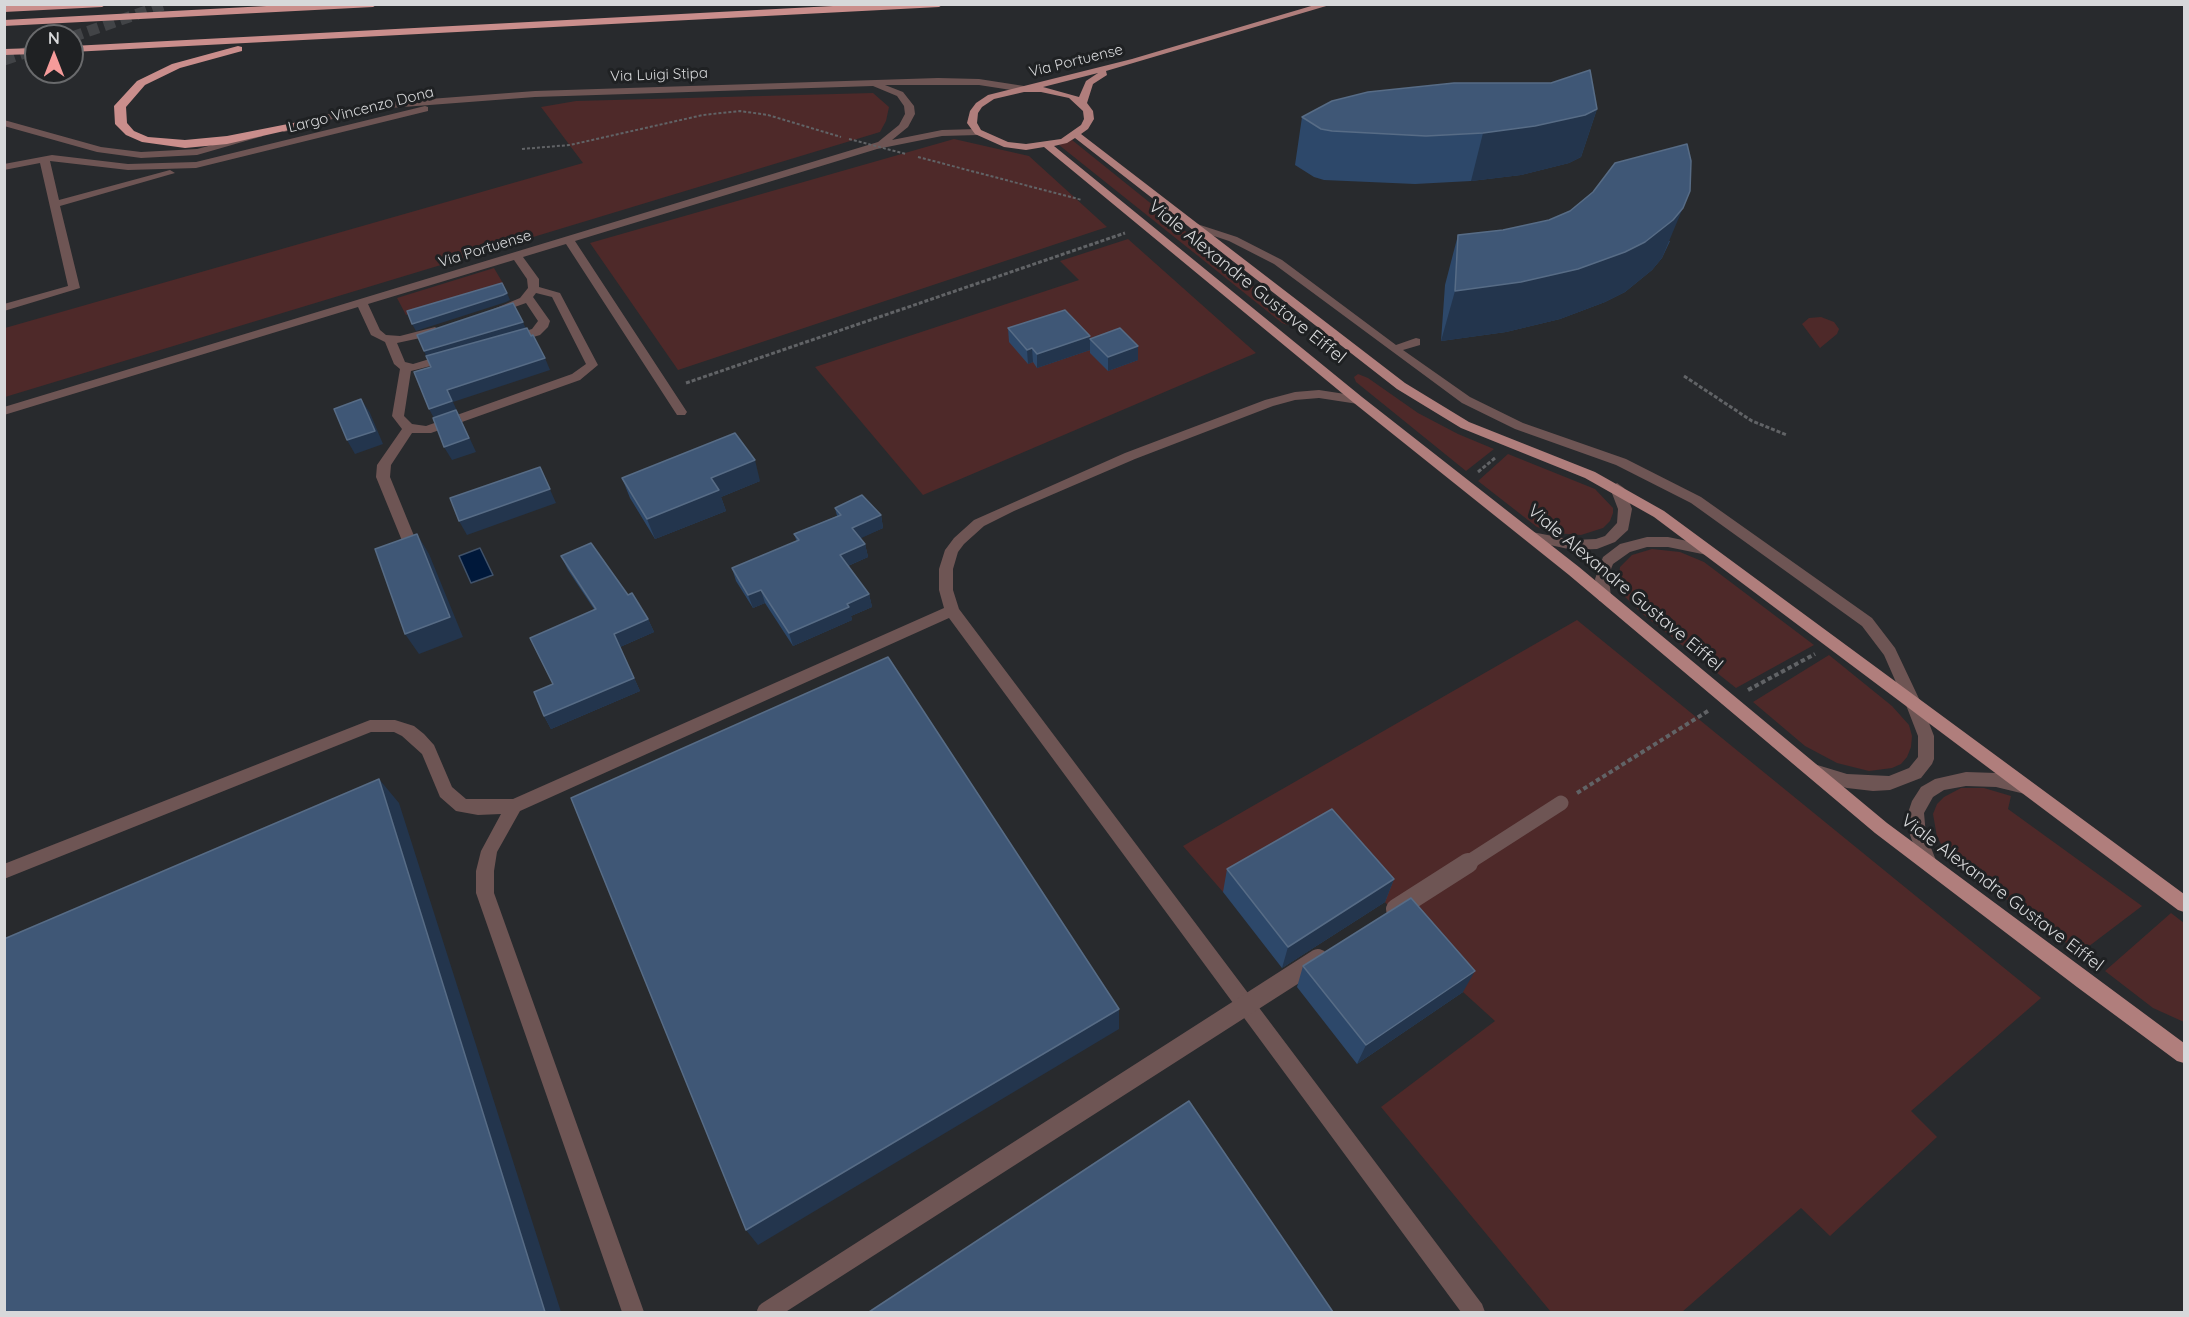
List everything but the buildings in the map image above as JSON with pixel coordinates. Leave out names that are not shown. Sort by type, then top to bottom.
[{"type":"highway","points":[[4,9],[102,4]]},
{"type":"highway","points":[[4,23],[372,4]]},
{"type":"highway","points":[[84,48],[939,4]]},
{"type":"highway","points":[[298,124],[227,140],[170,144],[146,140],[130,134],[120,124],[119,112],[124,99],[141,84],[176,66],[241,49],[332,36]]},
{"type":"highway","points":[[4,52],[24,51]]},
{"type":"main road","name":"Via Portuense","points":[[1077,135],[1047,146],[1007,145],[978,132],[972,123],[973,113],[979,105],[991,97],[1136,61],[1329,4]]},
{"type":"main road","name":"Via Portuense","points":[[1024,89],[1057,92],[1082,103],[1086,88],[1097,77],[1136,61]]},
{"type":"main road","points":[[1077,135],[1089,119],[1088,111],[1082,103]]},
{"type":"main road","name":"Viale Alexandre Gustave Eiffel","points":[[1077,135],[1386,375],[1435,409],[1481,432],[1581,471],[1617,488],[1670,521],[2184,904]]},
{"type":"main road","name":"Viale Alexandre Gustave Eiffel","points":[[1047,146],[1358,400],[1532,537],[1809,769],[2083,981],[2184,1053]]},
{"type":"street","name":"Via Luigi Stipa","points":[[4,123],[100,150],[148,155],[204,150],[298,124],[390,105],[535,94],[960,81],[1024,89]]},
{"type":"street","points":[[860,83],[893,90],[909,106],[910,114],[903,127],[875,146]]},
{"type":"street","name":"Largo Vincenzo Dona","points":[[54,204],[196,165],[423,109],[535,94]]},
{"type":"street","name":"Via Portuense","points":[[4,411],[875,146],[942,132],[978,132]]},
{"type":"street","points":[[4,308],[74,288],[44,159]]},
{"type":"street","name":"Largo Vincenzo Dona","points":[[4,166],[44,159],[128,167],[196,165]]},
{"type":"street","points":[[1194,226],[1233,239],[1278,262],[1447,388],[1486,411],[1640,470],[1696,500],[1867,622],[1890,652],[1926,736],[1928,751],[1921,768],[1908,777],[1890,783],[1860,783],[1829,777],[1809,769]]},
{"type":"street","points":[[568,239],[681,412]]},
{"type":"street","points":[[502,342],[536,332],[542,327],[544,321],[531,293],[533,279],[516,255]]},
{"type":"street","points":[[406,367],[398,416],[402,424],[409,428],[427,430],[576,377],[591,365],[556,295],[531,293],[518,303],[481,316]]},
{"type":"street","points":[[361,302],[375,332],[383,338],[411,338],[450,326]]},
{"type":"street","points":[[390,339],[400,364],[406,367],[414,368],[458,355]]},
{"type":"street","points":[[1394,349],[1416,342]]},
{"type":"street","points":[[1358,400],[1327,394],[1312,394],[1269,403],[1130,456],[994,515],[968,532],[952,550],[946,569],[946,590],[952,611],[1474,1312]]},
{"type":"street","points":[[409,428],[384,465],[383,477],[411,548]]},
{"type":"street","points":[[1532,537],[1573,545],[1597,544],[1610,539],[1621,530],[1624,523],[1625,509],[1617,488]]},
{"type":"street","points":[[1604,597],[1602,579],[1604,569],[1608,561],[1625,548],[1647,542],[1668,542],[1707,550]]},
{"type":"street","points":[[4,872],[370,726],[395,726],[408,731],[418,739],[428,750],[446,792],[462,806],[478,808],[514,806],[952,611]]},
{"type":"street","points":[[1928,863],[1916,813],[1920,801],[1927,792],[1941,784],[1966,779],[1996,780],[2025,787]]},
{"type":"street","points":[[1380,919],[1561,803]]},
{"type":"street","points":[[514,806],[489,851],[485,871],[485,893],[633,1312]]},
{"type":"street","points":[[767,1312],[1330,951]]},
{"type":"street","points":[[2154,1032],[2184,1043]]},
{"type":"path","points":[[522,149],[570,145],[703,115],[740,111],[761,113],[849,139],[1092,202]]},
{"type":"path","points":[[666,390],[1128,232]]},
{"type":"path","points":[[1684,376],[1752,421],[1787,435]]},
{"type":"path","points":[[1473,476],[1503,452]]},
{"type":"path","points":[[1745,691],[1821,651]]},
{"type":"path","points":[[1561,803],[1711,710]]},
{"type":"shaded area","points":[[873,93],[889,107],[886,121],[880,132],[5,397],[5,328],[583,163],[541,107],[576,101]]},
{"type":"shaded area","points":[[954,139],[1029,156],[1107,227],[678,370],[590,243]]},
{"type":"shaded area","points":[[1072,140],[1292,317],[1294,323],[1287,325],[1282,323],[1059,145]]},
{"type":"shaded area","points":[[1128,239],[1256,353],[923,495],[815,367],[1079,280],[1060,261]]},
{"type":"shaded area","points":[[494,268],[504,285],[406,315],[397,298]]},
{"type":"shaded area","points":[[1821,317],[1834,322],[1839,329],[1837,334],[1820,348],[1802,324],[1809,318]]},
{"type":"shaded area","points":[[1358,374],[1368,378],[1418,413],[1458,434],[1494,449],[1466,471],[1356,382],[1354,377]]},
{"type":"shaded area","points":[[1508,454],[1595,489],[1613,508],[1610,521],[1603,528],[1581,535],[1555,533],[1537,527],[1478,481]]},
{"type":"shaded area","points":[[1652,549],[1680,552],[1704,562],[1814,645],[1736,688],[1644,615],[1623,595],[1618,585],[1620,567],[1632,555]]},
{"type":"shaded area","points":[[1577,620],[2041,998],[1911,1111],[1937,1137],[1830,1236],[1801,1208],[1682,1312],[1551,1312],[1381,1107],[1495,1021],[1463,992],[1325,833],[1223,892],[1183,846]]},
{"type":"shaded area","points":[[1829,655],[1892,706],[1909,725],[1912,736],[1911,747],[1901,764],[1892,768],[1869,771],[1837,763],[1805,746],[1753,702]]},
{"type":"shaded area","points":[[1961,788],[1984,788],[2011,796],[2008,809],[2142,906],[2080,953],[1966,870],[1944,849],[1937,837],[1933,814],[1937,804],[1944,797]]},
{"type":"shaded area","points":[[2171,913],[2184,923],[2184,1022],[2153,1008],[2105,971]]},
{"type":"water","points":[[480,548],[493,575],[471,583],[459,556]]},
{"type":"tunnel","points":[[84,33],[166,4]]},
{"type":"tunnel","points":[[4,60],[24,53]]}]
